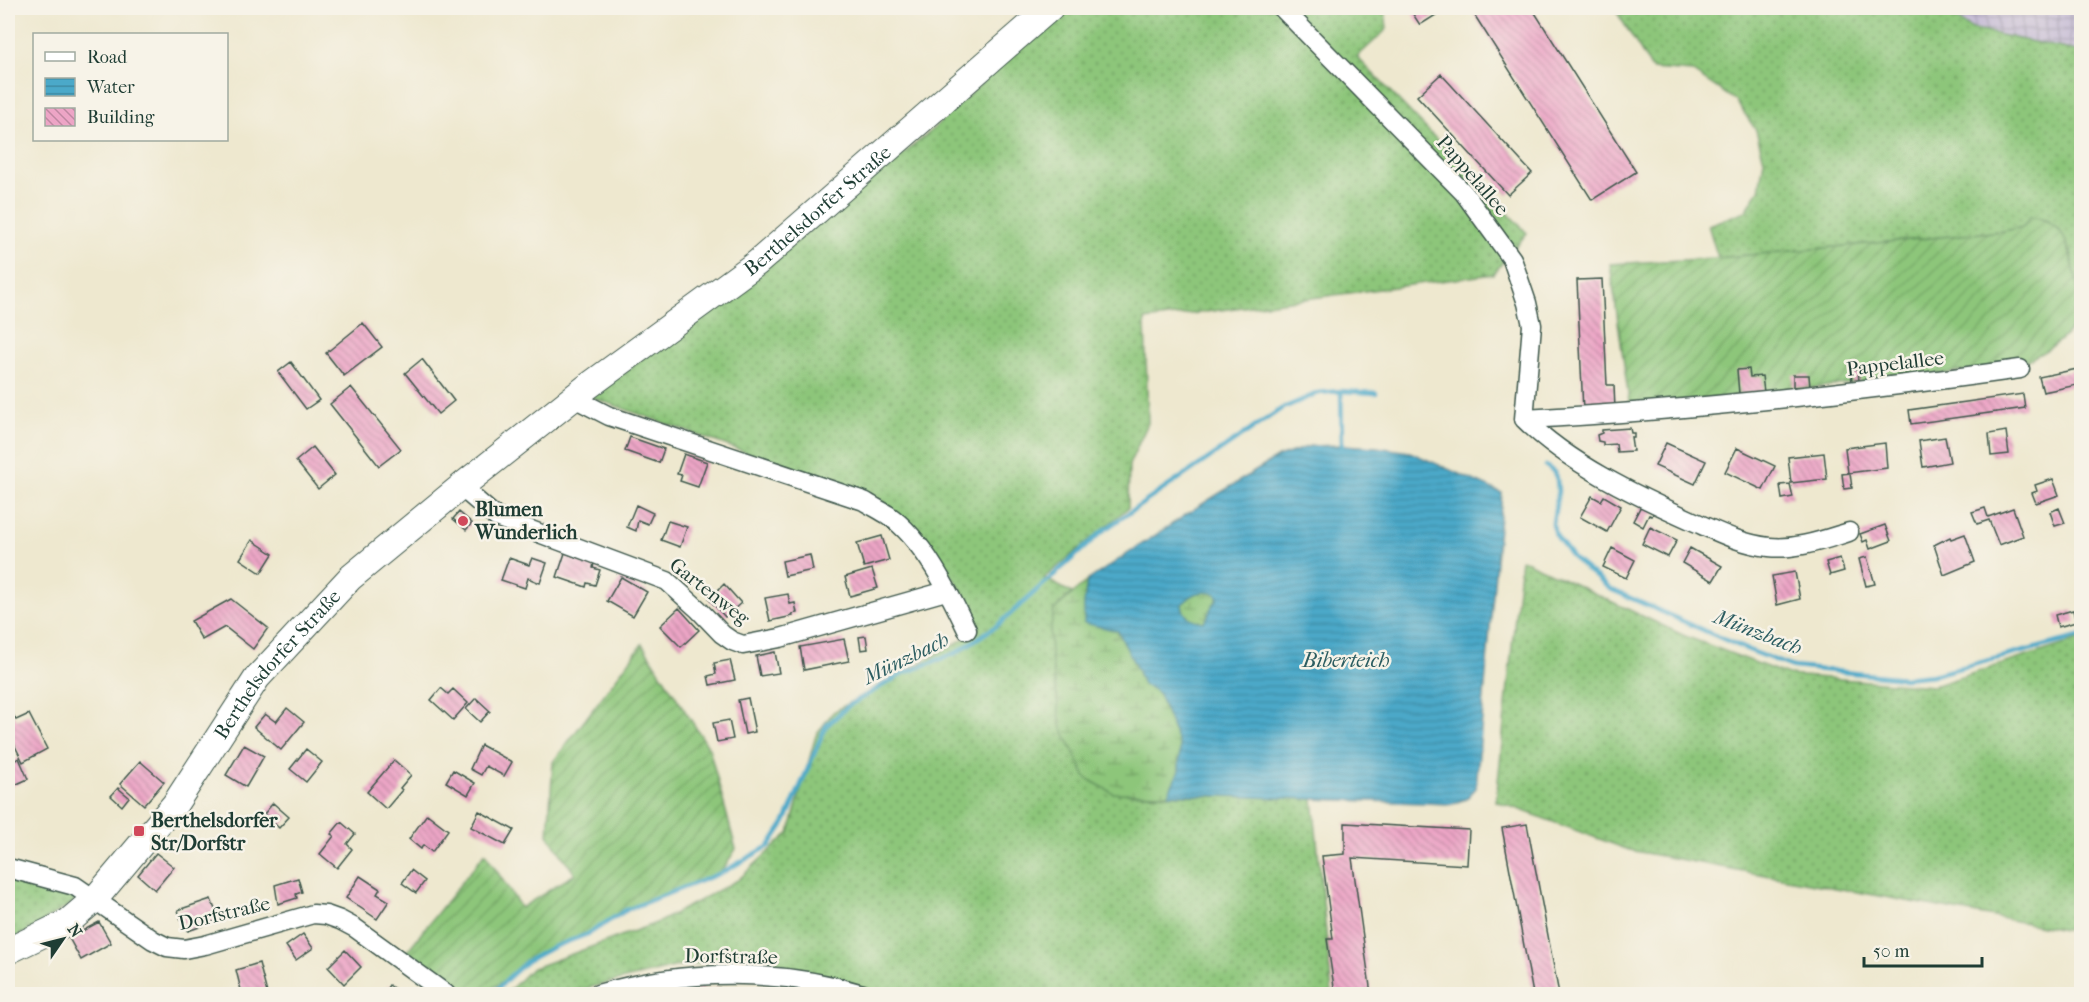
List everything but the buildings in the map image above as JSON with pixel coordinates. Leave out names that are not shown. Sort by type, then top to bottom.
[{"type":"street","name":"Berthelsdorfer Straße","points":[[8,951],[68,922],[95,899],[175,804],[257,678],[350,578],[460,487],[574,398],[757,263],[1050,8]]},
{"type":"street","name":"Pappelallee","points":[[1282,8],[1464,193],[1512,259],[1532,325],[1524,419],[1632,413],[1895,386],[2020,369]]},
{"type":"street","points":[[574,398],[609,416],[864,501],[889,516],[912,537],[932,563],[967,630]]},
{"type":"street","points":[[1524,419],[1541,436],[1598,473],[1653,503],[1740,542],[1771,548],[1808,545],[1849,532]]},
{"type":"street","name":"Gartenweg","points":[[460,487],[496,517],[667,581],[722,634],[743,645],[780,638],[946,591]]},
{"type":"street","name":"Dorfstraße","points":[[8,868],[75,886],[153,940],[167,947],[184,949],[270,927],[301,916],[326,915],[355,928],[446,994]]},
{"type":"street","name":"Dorfstraße","points":[[598,994],[652,981],[698,975],[738,975],[815,983],[863,994]]},
{"type":"shaded area","points":[[1939,8],[2081,8],[2081,52],[1972,29]]},
{"type":"green space","points":[[1061,8],[1385,8],[1387,29],[1357,57],[1527,233],[1493,274],[1145,320],[1148,423],[1129,465],[1128,508],[1044,578],[1072,593],[1054,610],[1050,632],[1061,726],[1113,793],[1313,799],[1332,994],[806,994],[806,990],[791,970],[744,958],[678,966],[563,994],[507,994],[531,969],[659,922],[738,880],[789,833],[816,735],[833,712],[979,628],[959,586],[917,530],[868,496],[591,397],[780,254],[930,132]]},
{"type":"green space","points":[[1611,8],[1939,8],[1972,29],[2081,52],[2081,318],[2074,324],[2079,307],[2071,252],[2059,230],[2045,219],[2031,216],[2023,227],[2004,231],[1718,258],[1708,225],[1746,211],[1759,190],[1764,160],[1756,130],[1736,101],[1693,72],[1652,69],[1615,9]]},
{"type":"green space","points":[[2030,216],[2049,222],[2063,236],[2074,266],[2079,308],[2074,324],[2063,337],[2049,348],[2018,365],[1630,408],[1610,264],[1718,258],[2004,231],[2023,227]]},
{"type":"green space","points":[[1521,559],[1685,636],[1788,675],[1933,686],[2081,639],[2081,931],[2064,930],[1629,850],[1496,801]]},
{"type":"green space","points":[[1087,581],[1084,604],[1118,631],[1143,685],[1154,689],[1159,694],[1180,747],[1179,771],[1168,794],[1113,793],[1086,778],[1061,726],[1050,632],[1054,610]]},
{"type":"green space","points":[[1215,593],[1218,598],[1210,611],[1210,616],[1203,622],[1189,617],[1184,612],[1182,604],[1194,594]]},
{"type":"green space","points":[[642,644],[709,748],[736,849],[721,873],[626,910],[588,934],[553,947],[527,961],[507,979],[483,994],[466,994],[404,955],[485,853],[521,908],[575,874],[548,835],[553,762]]},
{"type":"green space","points":[[8,876],[70,892],[74,896],[74,902],[25,933],[8,940]]},
{"type":"water","name":"Biberteich","points":[[1310,446],[1376,447],[1410,452],[1502,493],[1476,788],[1466,799],[1451,804],[1168,794],[1179,771],[1180,747],[1159,694],[1143,685],[1118,631],[1084,623],[1087,581],[1199,506],[1278,457]],"holes":[[[1215,593],[1218,598],[1203,622],[1186,615],[1182,604],[1194,594]]]},
{"type":"waterway","points":[[1341,391],[1342,445]]},
{"type":"waterway","name":"Münzbach","points":[[493,994],[527,961],[553,947],[588,934],[626,910],[721,873],[769,846],[785,822],[826,726],[848,706],[902,674],[956,653],[999,624],[1104,530],[1281,409],[1318,393],[1341,391],[1376,393]]},
{"type":"waterway","name":"Münzbach","points":[[1546,466],[1554,472],[1557,479],[1554,531],[1573,558],[1610,589],[1746,649],[1793,667],[1904,678],[1933,675],[2082,636]]},
{"type":"place","name":"Blumen Wunderlich","points":[[463,521]]},
{"type":"place","name":"Berthelsdorfer Str/Dorfstr","points":[[139,831]]}]
